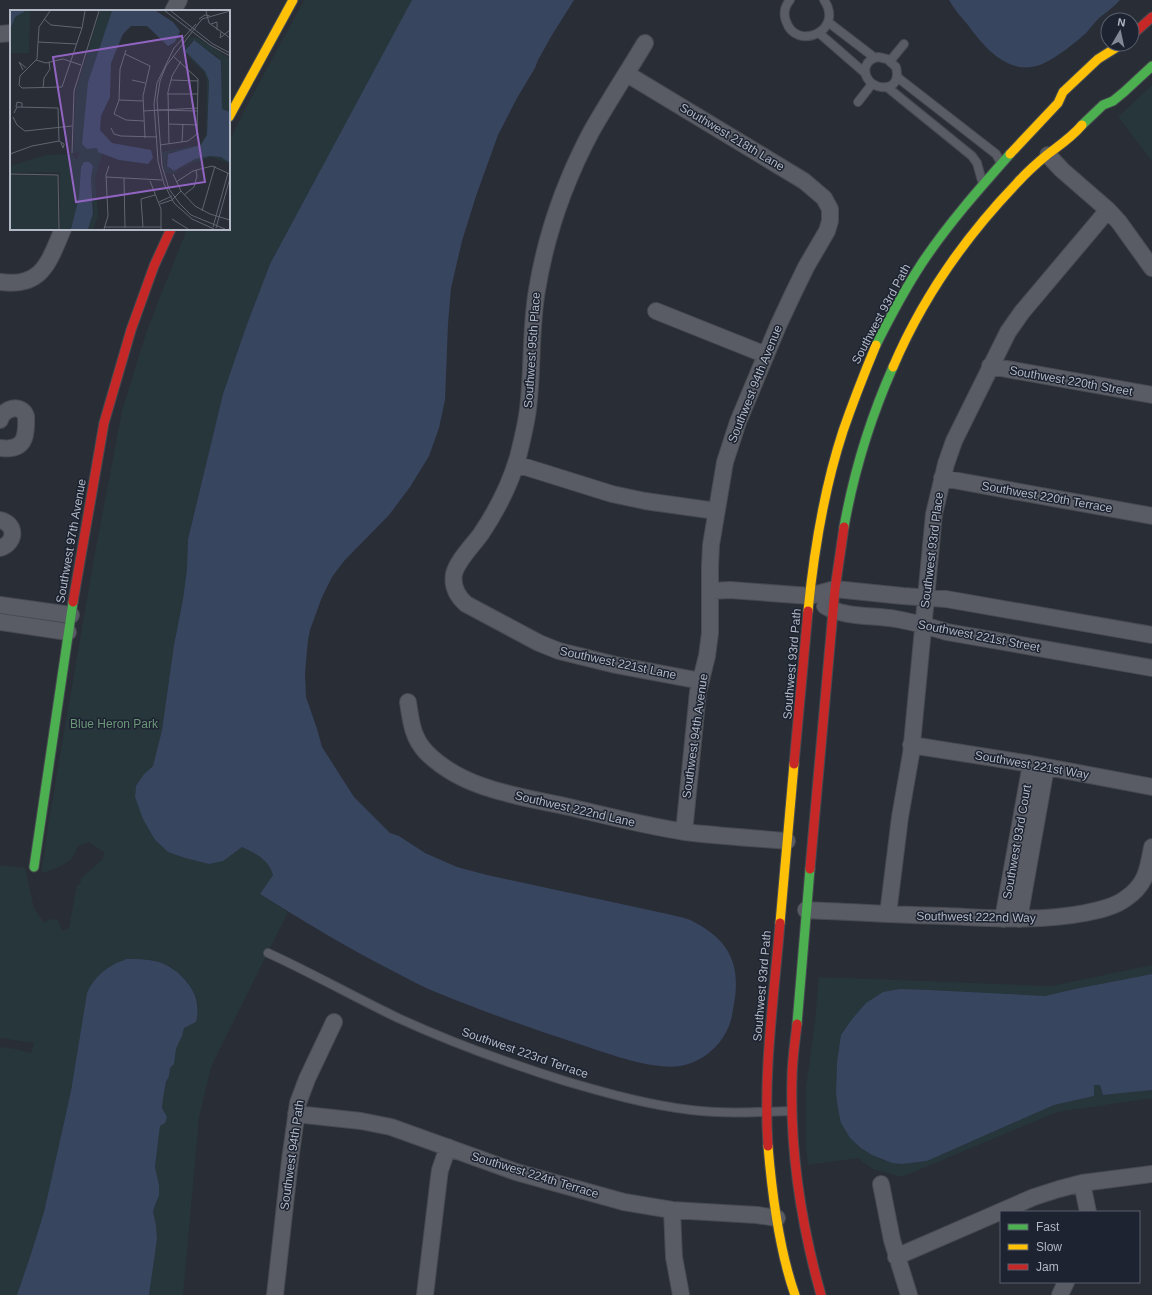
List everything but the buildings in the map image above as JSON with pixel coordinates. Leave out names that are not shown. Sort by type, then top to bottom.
[{"type":"street","points":[[174,10],[179,0]]},
{"type":"street","points":[[231,111],[293,0]]},
{"type":"street","points":[[1140,28],[1152,17]]},
{"type":"street","points":[[0,34],[10,33]]},
{"type":"street","name":"Southwest 95th Place","points":[[456,592],[454,579],[456,569],[493,514],[506,489],[516,464],[528,410],[536,291],[548,240],[561,198],[576,162],[605,108],[645,43]]},
{"type":"street","name":"Southwest 93rd Path","points":[[795,1295],[785,1259],[771,1176],[767,1112],[769,1046],[810,596],[816,541],[828,480],[846,419],[866,367],[893,311],[922,264],[949,225],[983,184],[1003,168],[1058,103],[1062,92],[1098,58],[1109,52]]},
{"type":"street","name":"Southwest 93rd Path","points":[[1058,103],[1068,99],[1101,69],[1115,52]]},
{"type":"street","points":[[821,1295],[802,1218],[794,1159],[791,1111],[793,1054],[835,589],[850,495],[862,449],[878,404],[896,361],[918,318],[955,258],[990,212],[1015,185],[1048,155],[1071,137],[1084,132],[1109,111],[1113,101],[1152,66]]},
{"type":"street","name":"Southwest 218th Lane","points":[[627,74],[804,181],[822,196],[830,209]]},
{"type":"street","points":[[1048,155],[1062,170],[1108,210],[1119,222],[1152,268]]},
{"type":"street","points":[[990,212],[993,195]]},
{"type":"street","name":"Southwest 94th Avenue","points":[[684,832],[693,733],[701,681],[709,645],[711,620],[710,555],[725,462],[733,434],[791,298],[829,227],[831,216],[830,209]]},
{"type":"street","name":"Southwest 93rd Place","points":[[888,914],[900,816],[909,766],[934,514],[942,478],[954,441],[1008,332],[1108,210]]},
{"type":"street","points":[[0,282],[18,282],[34,277],[38,274],[48,262],[63,230]]},
{"type":"street","name":"Southwest 97th Avenue","points":[[34,867],[68,632],[104,423],[131,330],[154,266],[171,230]]},
{"type":"street","points":[[656,311],[766,355]]},
{"type":"street","name":"Southwest 220th Street","points":[[990,366],[1152,395]]},
{"type":"street","points":[[0,420],[4,412],[12,408],[20,409],[26,416],[25,433],[22,443],[18,447],[12,449],[0,448]]},
{"type":"street","points":[[516,464],[612,494],[645,501],[716,511]]},
{"type":"street","name":"Southwest 220th Terrace","points":[[942,478],[1152,516]]},
{"type":"street","points":[[0,520],[6,522],[10,526],[12,535],[8,544],[0,548]]},
{"type":"street","name":"Southwest 221st Street","points":[[710,591],[730,590],[810,596],[835,589],[946,599],[1152,635]]},
{"type":"street","name":"Southwest 221st Lane","points":[[456,592],[463,601],[470,606],[539,643],[559,651],[616,665],[701,681]]},
{"type":"street","name":"Southwest 221st Street","points":[[810,596],[834,611],[896,619],[947,632],[1152,668]]},
{"type":"street","points":[[0,605],[71,614]]},
{"type":"street","points":[[0,622],[68,632]]},
{"type":"street","name":"Southwest 222nd Lane","points":[[408,702],[413,730],[418,742],[427,752],[463,777],[496,790],[655,827],[684,832],[787,841]]},
{"type":"street","name":"Southwest 221st Way","points":[[911,745],[1039,766],[1152,787]]},
{"type":"street","name":"Southwest 93rd Court","points":[[1011,919],[1039,766]]},
{"type":"street","name":"Southwest 222nd Way","points":[[806,910],[1011,919],[1060,917],[1105,908],[1124,900],[1139,888],[1147,873],[1152,847]]},
{"type":"street","name":"Southwest 94th Path","points":[[275,1295],[296,1114],[300,1096],[307,1079],[334,1022]]},
{"type":"street","name":"Southwest 224th Terrace","points":[[296,1114],[382,1125],[410,1133],[516,1172],[624,1202],[672,1210],[777,1218]]},
{"type":"street","points":[[425,1295],[440,1170],[448,1147]]},
{"type":"street","points":[[1005,1211],[1034,1197],[1082,1183],[1152,1174]]},
{"type":"street","points":[[1082,1183],[1088,1211]]},
{"type":"street","points":[[881,1184],[896,1257],[909,1295]]},
{"type":"street","points":[[672,1210],[674,1257],[681,1295]]},
{"type":"street","points":[[896,1257],[1000,1213]]},
{"type":"lane","points":[[790,0],[785,11],[787,25],[798,35],[806,36],[813,36],[819,33],[828,22],[830,15],[824,0]]},
{"type":"lane","points":[[828,22],[875,58]]},
{"type":"lane","points":[[819,33],[865,73],[868,80],[872,84],[887,87],[972,156],[977,163],[983,184]]},
{"type":"lane","points":[[890,61],[904,44]]},
{"type":"lane","points":[[865,73],[868,62],[875,58],[882,58],[890,61],[896,67],[897,77],[894,83],[887,87]]},
{"type":"lane","points":[[897,77],[996,154],[1003,168]]},
{"type":"lane","points":[[858,102],[872,84]]},
{"type":"lane","name":"Southwest 223rd Terrace","points":[[268,953],[406,1021],[474,1050],[515,1065],[606,1093],[654,1104],[698,1111],[791,1111]]},
{"type":"green space","name":"Blue Heron Park","points":[[304,0],[413,0],[270,264],[246,327],[223,394],[188,538],[187,569],[183,599],[174,645],[162,730],[153,766],[144,774],[136,786],[135,797],[155,840],[168,852],[209,864],[242,847],[252,852],[265,861],[273,875],[260,894],[288,912],[211,1067],[199,1117],[183,1295],[149,1295],[157,1239],[153,1211],[157,1202],[159,1185],[155,1167],[160,1126],[165,1123],[165,1113],[162,1109],[170,1068],[174,1064],[176,1049],[184,1028],[196,1022],[198,1008],[193,991],[187,981],[170,966],[153,960],[133,959],[120,961],[86,999],[71,1091],[44,1212],[17,1295],[0,1295],[0,1047],[31,1053],[34,1043],[0,1038],[0,865],[25,868],[34,908],[44,923],[50,919],[58,920],[62,931],[69,928],[77,884],[80,885],[81,878],[103,859],[104,852],[88,842],[77,847],[71,860],[54,869],[41,873],[94,558],[122,411],[147,330],[187,230],[230,230],[230,140]]},
{"type":"green space","points":[[1152,85],[1152,161],[1118,117]]},
{"type":"green space","points":[[1152,965],[1152,974],[1045,996],[883,992],[866,1003],[841,1035],[837,1062],[836,1093],[841,1123],[850,1138],[882,1160],[902,1164],[927,1161],[1054,1105],[1094,1096],[1094,1085],[1100,1084],[1103,1095],[1152,1090],[1152,1098],[1057,1112],[902,1177],[873,1169],[858,1158],[808,1165],[806,1145],[806,1087],[815,1022],[819,977],[1051,986]]},
{"type":"water","points":[[412,0],[574,0],[552,35],[498,135],[476,196],[462,241],[451,288],[445,400],[439,428],[429,456],[410,487],[389,515],[344,561],[332,577],[322,597],[310,630],[305,673],[306,697],[322,747],[354,797],[390,833],[399,836],[425,853],[457,867],[683,918],[692,921],[712,933],[727,949],[734,965],[736,991],[731,1018],[727,1031],[712,1050],[694,1062],[680,1066],[657,1066],[617,1057],[507,1020],[422,986],[341,943],[260,894],[273,875],[265,861],[252,852],[242,847],[223,861],[209,864],[168,852],[155,840],[143,819],[135,797],[136,786],[144,774],[153,766],[162,730],[174,645],[183,599],[187,569],[188,539],[223,394],[246,327],[270,264]]},
{"type":"water","points":[[949,0],[1120,0],[1107,12],[1100,12],[1100,17],[1087,32],[1065,50],[1045,63],[1028,67],[1007,63],[989,50],[953,7]]},
{"type":"water","points":[[127,959],[141,959],[160,962],[177,972],[183,977],[191,988],[197,1007],[196,1022],[184,1028],[176,1049],[174,1064],[170,1068],[163,1099],[162,1108],[167,1117],[165,1123],[160,1126],[155,1167],[159,1185],[159,1195],[153,1211],[157,1239],[149,1295],[17,1295],[44,1212],[71,1091],[87,993],[98,976],[109,967]]},
{"type":"water","points":[[1152,974],[1152,1090],[1103,1095],[1100,1085],[1094,1085],[1094,1096],[1054,1105],[927,1161],[902,1164],[892,1163],[872,1155],[861,1148],[850,1138],[841,1123],[836,1093],[837,1062],[841,1035],[866,1003],[883,992],[900,989],[1045,996]]},
{"type":"traffic: fast","points":[[1082,125],[1103,105],[1113,101],[1124,92],[1152,66]]},
{"type":"traffic: fast","points":[[876,345],[904,293],[942,234],[1010,154]]},
{"type":"traffic: fast","points":[[844,527],[858,465],[877,406],[893,367]]},
{"type":"traffic: fast","points":[[34,867],[73,602]]},
{"type":"traffic: fast","points":[[797,1024],[810,869]]},
{"type":"traffic: slow","points":[[230,115],[293,0]]},
{"type":"traffic: slow","points":[[1010,154],[1058,103],[1063,92],[1098,59],[1109,52]]},
{"type":"traffic: slow","points":[[893,367],[917,317],[947,269],[980,225],[998,203],[1028,172],[1082,125]]},
{"type":"traffic: slow","points":[[808,611],[813,565],[830,475],[843,431],[876,345]]},
{"type":"traffic: slow","points":[[780,923],[794,764]]},
{"type":"traffic: slow","points":[[768,1146],[780,1241],[789,1278],[795,1295]]},
{"type":"traffic: jam","points":[[1140,28],[1152,17]]},
{"type":"traffic: jam","points":[[73,602],[104,423],[131,330],[154,266],[171,230]]},
{"type":"traffic: jam","points":[[810,869],[835,589],[844,527]]},
{"type":"traffic: jam","points":[[794,764],[808,611]]},
{"type":"traffic: jam","points":[[768,1146],[768,1062],[780,923]]},
{"type":"traffic: jam","points":[[797,1024],[792,1079],[795,1161],[798,1188],[808,1242],[821,1295]]}]
